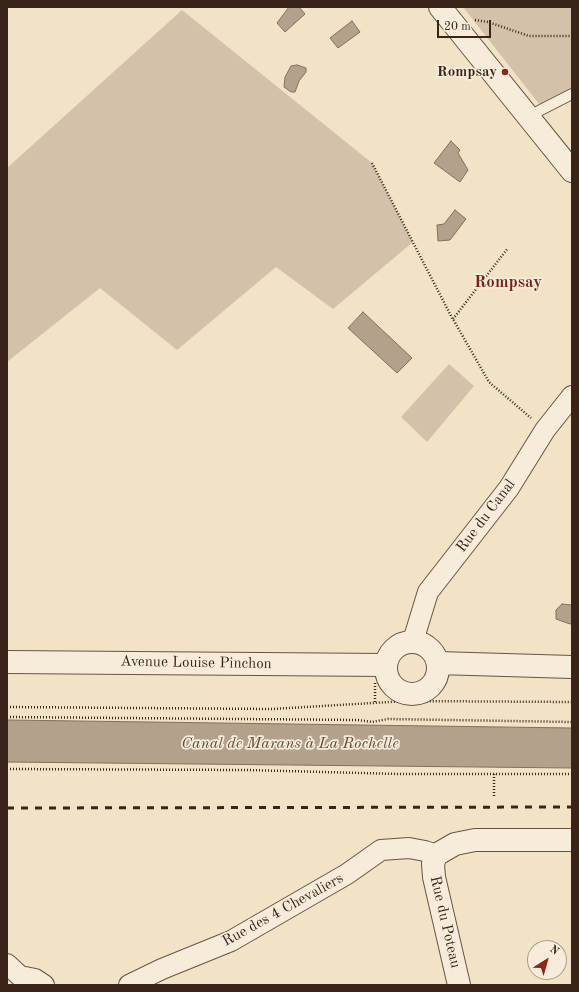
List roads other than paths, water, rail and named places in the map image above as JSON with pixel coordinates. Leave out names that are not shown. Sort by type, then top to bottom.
[{"type":"street","points":[[440,7],[572,171]]},
{"type":"street","name":"Rue du Canal","points":[[413,642],[428,592],[509,488],[545,430],[572,396]]},
{"type":"street","points":[[413,642],[429,648],[434,654],[438,663],[438,672],[430,688],[413,694],[404,693],[396,689],[386,674],[385,665],[392,651],[398,646],[413,642]]},
{"type":"street","name":"Avenue Louise Pinchon","points":[[7,662],[385,665]]},
{"type":"street","points":[[438,663],[572,667]]},
{"type":"street","name":"Rue du Poteau","points":[[460,985],[434,877],[433,864],[436,854],[455,844],[475,840],[572,840]]},
{"type":"street","name":"Rue des 4 Chevaliers","points":[[129,985],[162,969],[231,941],[347,874],[381,850],[409,848],[436,854]]},
{"type":"street","points":[[7,964],[10,969],[20,976],[35,979],[44,985]]},
{"type":"lane","points":[[529,116],[572,94]]},
{"type":"water","points":[[289,7],[299,7],[305,14],[285,32],[277,23]]},
{"type":"water","points":[[352,21],[360,32],[338,48],[330,38]]},
{"type":"water","points":[[297,65],[306,68],[306,72],[299,81],[295,92],[291,92],[284,87],[285,77],[291,66]]},
{"type":"water","points":[[451,141],[460,150],[458,153],[468,170],[460,182],[434,163]]},
{"type":"water","points":[[455,210],[466,219],[450,240],[438,241],[437,225],[444,224]]},
{"type":"water","points":[[363,312],[412,358],[397,373],[348,328]]},
{"type":"water","points":[[562,604],[572,605],[572,623],[570,624],[556,619],[556,610]]},
{"type":"water","name":"Canal de Marans à La Rochelle","points":[[7,720],[572,728],[572,768],[7,762]]},
{"type":"railway","points":[[7,808],[572,807]]},
{"type":"place","name":"Rompsay","points":[[505,72]]},
{"type":"district","name":"Rompsay","points":[[508,283]]}]
